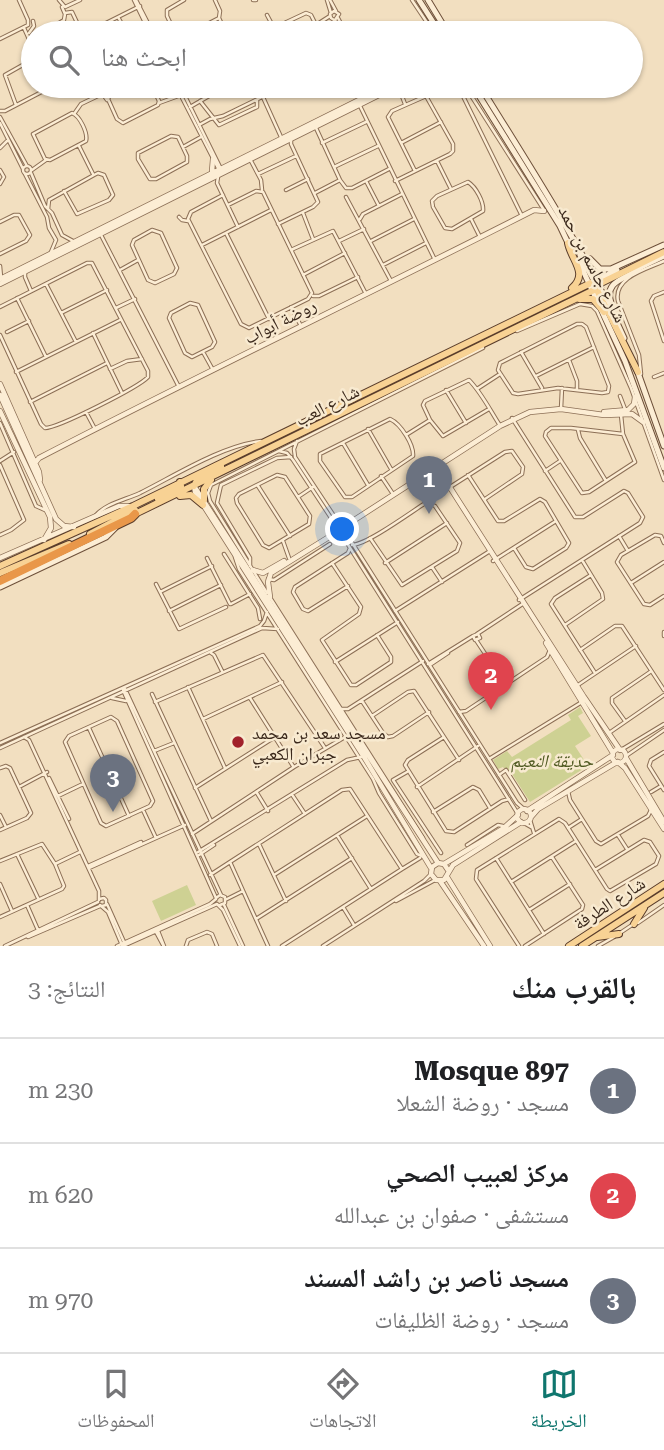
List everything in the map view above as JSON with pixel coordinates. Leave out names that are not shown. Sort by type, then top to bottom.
[{"type":"highway","points":[[0,581],[118,524],[134,510]]},
{"type":"main road","points":[[419,0],[432,21]]},
{"type":"main road","points":[[428,0],[441,21]]},
{"type":"main road","points":[[426,12],[429,21]]},
{"type":"main road","name":"شارع جاسم بن حمد","points":[[480,98],[595,285],[664,468]]},
{"type":"main road","name":"شارع جاسم بن حمد","points":[[487,98],[568,228],[624,338],[664,446]]},
{"type":"main road","points":[[537,189],[561,220],[639,375]]},
{"type":"main road","points":[[544,211],[560,226]]},
{"type":"main road","points":[[568,228],[592,263],[601,270],[664,252]]},
{"type":"main road","points":[[568,243],[580,270],[579,281],[575,286],[545,301],[542,310],[552,312],[584,298],[596,302],[604,312]]},
{"type":"main road","points":[[510,330],[541,310],[664,252]]},
{"type":"main road","name":"شارع العب","points":[[0,573],[85,537],[181,481],[595,285],[641,267],[664,252]]},
{"type":"main road","points":[[624,338],[609,292],[616,282],[641,267]]},
{"type":"main road","name":"شارع العب","points":[[45,543],[161,502],[473,349],[542,310]]},
{"type":"main road","points":[[461,358],[473,349]]},
{"type":"main road","points":[[625,361],[631,388]]},
{"type":"main road","points":[[406,381],[428,374]]},
{"type":"main road","points":[[325,427],[346,411]]},
{"type":"main road","points":[[647,432],[659,453]]},
{"type":"main road","points":[[85,537],[179,488],[181,481],[194,486],[200,477],[247,450]]},
{"type":"main road","points":[[243,463],[261,459]]},
{"type":"main road","points":[[161,502],[186,495],[204,503],[205,487],[216,476]]},
{"type":"main road","points":[[0,562],[45,543]]},
{"type":"main road","points":[[0,587],[37,565]]},
{"type":"main road","name":"شارع الطرفة","points":[[574,945],[664,884]]},
{"type":"main road","name":"شارع الطرفة","points":[[574,945],[595,937],[663,893]]},
{"type":"main road","points":[[634,924],[646,906]]},
{"type":"main road","points":[[595,937],[620,934]]},
{"type":"street","points":[[19,0],[29,21]]},
{"type":"street","points":[[59,0],[65,13],[63,21]]},
{"type":"street","points":[[62,7],[80,0]]},
{"type":"street","points":[[135,0],[146,21]]},
{"type":"street","points":[[170,21],[167,10],[184,0]]},
{"type":"street","points":[[215,0],[220,11],[220,21]]},
{"type":"street","points":[[329,0],[336,11]]},
{"type":"street","points":[[329,0],[336,21]]},
{"type":"street","points":[[412,0],[426,21]]},
{"type":"street","points":[[110,21],[139,7]]},
{"type":"street","points":[[324,21],[333,17],[336,11]]},
{"type":"street","points":[[333,17],[336,11]]},
{"type":"street","points":[[65,13],[72,12],[77,21]]},
{"type":"street","points":[[288,21],[306,13],[311,15],[314,21]]},
{"type":"street","points":[[267,15],[270,21]]},
{"type":"street","points":[[118,17],[120,21]]},
{"type":"street","points":[[213,21],[219,18]]},
{"type":"street","points":[[0,39],[21,34]]},
{"type":"street","points":[[16,105],[5,75],[21,66]]},
{"type":"street","points":[[30,98],[2,111],[0,119],[7,138],[31,172],[31,179],[63,236],[77,242]]},
{"type":"street","points":[[46,160],[33,134],[74,114],[81,104],[94,98]]},
{"type":"street","points":[[157,98],[159,103]]},
{"type":"street","points":[[108,100],[118,121],[123,123],[171,98]]},
{"type":"street","points":[[183,98],[219,169]]},
{"type":"street","points":[[185,98],[219,169]]},
{"type":"street","points":[[189,106],[205,98]]},
{"type":"street","points":[[199,125],[260,98]]},
{"type":"street","points":[[263,98],[308,179],[317,204],[303,214],[278,225]]},
{"type":"street","points":[[2,278],[23,274],[103,235],[253,159],[364,98]]},
{"type":"street","points":[[2,278],[231,163],[314,129],[375,98]]},
{"type":"street","points":[[401,98],[405,104]]},
{"type":"street","points":[[415,171],[388,117],[392,111],[421,98]]},
{"type":"street","points":[[395,181],[451,153],[454,148],[427,98]]},
{"type":"street","points":[[463,98],[522,216]]},
{"type":"street","name":"شارع جاسم بن حمد","points":[[476,98],[544,211]]},
{"type":"street","points":[[198,102],[220,125],[257,107],[257,100]]},
{"type":"street","points":[[358,107],[435,260]]},
{"type":"street","points":[[25,174],[46,160],[86,141],[87,136],[74,114]]},
{"type":"street","points":[[0,119],[26,167],[25,174],[56,240],[48,256]]},
{"type":"street","points":[[322,143],[366,122]]},
{"type":"street","points":[[401,143],[441,122]]},
{"type":"street","points":[[314,129],[340,180],[348,189],[389,169]]},
{"type":"street","points":[[172,135],[178,138],[183,147],[188,157],[186,163],[154,180],[147,177],[138,159],[140,151],[172,135]]},
{"type":"street","points":[[183,147],[204,136]]},
{"type":"street","points":[[1,148],[6,144],[7,138]]},
{"type":"street","points":[[79,146],[94,175]]},
{"type":"street","points":[[334,167],[378,146]]},
{"type":"street","points":[[1,148],[12,147]]},
{"type":"street","points":[[258,174],[296,156]]},
{"type":"street","points":[[210,180],[219,169],[253,159]]},
{"type":"street","points":[[253,159],[262,192],[312,295]]},
{"type":"street","points":[[437,160],[451,189]]},
{"type":"street","points":[[26,167],[36,166]]},
{"type":"street","points":[[0,170],[4,180],[0,184]]},
{"type":"street","points":[[48,209],[49,200],[64,191],[99,173],[104,175],[113,192],[111,199],[77,214],[64,191]]},
{"type":"street","points":[[218,177],[217,183],[238,227]]},
{"type":"street","points":[[286,190],[308,179]]},
{"type":"street","points":[[210,180],[217,183]]},
{"type":"street","points":[[315,193],[340,180]]},
{"type":"street","points":[[366,181],[379,206]]},
{"type":"street","points":[[467,182],[473,185],[484,208],[482,213],[471,219],[450,229],[443,227],[432,203],[435,197],[467,182]]},
{"type":"street","points":[[228,205],[256,191],[262,192]]},
{"type":"street","points":[[359,219],[363,214],[402,194]]},
{"type":"street","points":[[223,195],[191,212],[189,221],[242,326],[250,328],[312,295],[318,296],[358,277]]},
{"type":"street","points":[[346,197],[391,281]]},
{"type":"street","points":[[538,201],[534,210],[544,211]]},
{"type":"street","points":[[202,245],[271,210]]},
{"type":"street","name":"روضة أبواب","points":[[36,459],[534,210]]},
{"type":"street","points":[[303,214],[313,239]]},
{"type":"street","points":[[0,222],[19,215],[30,235],[26,241],[0,254]]},
{"type":"street","points":[[179,217],[189,221]]},
{"type":"street","points":[[371,241],[414,219]]},
{"type":"street","points":[[471,219],[480,237]]},
{"type":"street","points":[[339,241],[364,229]]},
{"type":"street","points":[[157,230],[177,269],[166,278],[152,283],[138,260],[132,242],[157,230]]},
{"type":"street","points":[[291,250],[332,231],[366,294]]},
{"type":"street","points":[[226,233],[269,319]]},
{"type":"street","points":[[103,235],[179,387]]},
{"type":"street","points":[[383,265],[426,243]]},
{"type":"street","points":[[639,375],[641,362],[618,301],[617,291],[624,281],[664,252]]},
{"type":"street","points":[[303,275],[345,253]]},
{"type":"street","points":[[120,270],[138,260]]},
{"type":"street","points":[[0,307],[90,263],[94,265],[149,373],[147,379],[122,393],[47,428],[41,425],[0,335]]},
{"type":"street","points":[[0,266],[2,278]]},
{"type":"street","points":[[23,274],[31,291]]},
{"type":"street","points":[[46,284],[76,342]]},
{"type":"street","points":[[61,313],[107,290]]},
{"type":"street","points":[[664,292],[654,296],[652,301],[664,341]]},
{"type":"street","points":[[18,298],[46,357]]},
{"type":"street","points":[[116,308],[135,299]]},
{"type":"street","points":[[191,303],[198,306],[215,342],[203,352],[192,357],[186,355],[169,318],[172,312],[191,303]]},
{"type":"street","name":"شارع العب","points":[[250,566],[209,500],[209,489],[214,482],[461,358],[580,304],[588,305]]},
{"type":"street","name":"شارع جاسم بن حمد","points":[[588,305],[597,311],[602,320],[635,397],[664,480]]},
{"type":"street","points":[[291,307],[301,326]]},
{"type":"street","points":[[16,372],[121,320]]},
{"type":"street","points":[[7,332],[29,321]]},
{"type":"street","points":[[580,323],[585,326],[594,347],[609,386],[609,390],[602,393],[542,388],[515,394],[498,368],[500,363],[580,323]]},
{"type":"street","points":[[659,325],[664,323]]},
{"type":"street","points":[[93,334],[122,393]]},
{"type":"street","points":[[536,376],[594,347]]},
{"type":"street","points":[[203,352],[212,370]]},
{"type":"street","points":[[521,352],[542,388]]},
{"type":"street","points":[[110,369],[127,361],[142,359]]},
{"type":"street","points":[[569,360],[578,389]]},
{"type":"street","points":[[30,402],[107,363]]},
{"type":"street","points":[[654,377],[664,373]]},
{"type":"street","points":[[477,389],[500,374]]},
{"type":"street","points":[[489,409],[444,436],[440,435],[430,420],[423,404],[467,380],[477,389],[499,425]]},
{"type":"street","points":[[0,384],[36,459],[40,484]]},
{"type":"street","points":[[561,407],[562,388]]},
{"type":"street","points":[[446,390],[466,424]]},
{"type":"street","points":[[0,395],[54,522],[45,543]]},
{"type":"street","points":[[620,396],[626,411],[643,422]]},
{"type":"street","points":[[623,434],[554,428],[546,432],[545,438],[582,493],[587,493],[635,462],[623,434],[626,411],[635,397]]},
{"type":"street","points":[[235,551],[257,573],[264,572],[499,425],[537,408],[636,410],[632,414]]},
{"type":"street","points":[[0,411],[54,522],[74,527]]},
{"type":"street","points":[[86,412],[95,429]]},
{"type":"street","points":[[392,419],[414,449],[414,455],[352,497],[345,497],[319,460],[321,453],[368,429],[392,419]]},
{"type":"street","points":[[342,709],[348,709],[476,637],[643,519],[627,492],[622,491],[583,517],[577,518],[512,419]]},
{"type":"street","points":[[405,436],[430,420]]},
{"type":"street","points":[[0,423],[36,506],[40,510],[47,510]]},
{"type":"street","points":[[368,429],[392,470]]},
{"type":"street","points":[[578,430],[606,481]]},
{"type":"street","points":[[11,435],[13,453]]},
{"type":"street","points":[[19,438],[26,442]]},
{"type":"street","points":[[293,451],[297,441]]},
{"type":"street","name":"شارع العب","points":[[94,517],[114,503],[188,467],[237,446],[264,442]]},
{"type":"street","points":[[342,442],[368,485]]},
{"type":"street","points":[[293,451],[288,450],[290,456],[400,621],[479,748],[517,803],[526,810],[535,833]]},
{"type":"street","points":[[275,452],[281,451],[290,456]]},
{"type":"street","points":[[293,451],[313,487]]},
{"type":"street","points":[[449,488],[508,451],[513,452],[523,467],[523,472],[484,500]]},
{"type":"street","points":[[0,534],[24,520],[0,463],[13,453]]},
{"type":"street","points":[[290,456],[279,457],[222,484],[216,502],[251,560],[250,566],[422,833],[423,841]]},
{"type":"street","points":[[545,471],[560,461]]},
{"type":"street","points":[[252,463],[254,468]]},
{"type":"street","points":[[434,466],[575,686],[618,762],[626,769],[664,829]]},
{"type":"street","points":[[281,475],[298,497],[311,520],[271,547],[265,546],[237,503],[237,495],[281,475]]},
{"type":"street","points":[[468,475],[500,522],[538,499],[544,501],[569,543],[567,548],[531,569],[525,566],[514,548]]},
{"type":"street","points":[[382,476],[392,494]]},
{"type":"street","points":[[257,485],[290,536]]},
{"type":"street","points":[[194,486],[195,492],[423,841],[447,873],[490,946]]},
{"type":"street","points":[[298,497],[313,487]]},
{"type":"street","points":[[348,553],[351,547],[427,502],[436,506],[460,547],[402,584],[370,538]]},
{"type":"street","name":"شارع العب","points":[[45,543],[119,506],[134,510]]},
{"type":"street","points":[[495,561],[556,521]]},
{"type":"street","points":[[385,563],[447,523]]},
{"type":"street","points":[[270,597],[268,579],[275,570],[339,527]]},
{"type":"street","points":[[664,543],[661,536],[656,534],[619,557],[617,562],[645,604],[652,604],[664,596]]},
{"type":"street","points":[[620,536],[628,551]]},
{"type":"street","points":[[283,541],[290,554]]},
{"type":"street","points":[[264,572],[263,577],[274,580],[330,544]]},
{"type":"street","points":[[348,586],[309,611],[303,608],[293,588],[354,551],[358,545]]},
{"type":"street","points":[[235,551],[238,567],[259,609],[261,624]]},
{"type":"street","points":[[235,551],[408,829],[431,871],[484,946]]},
{"type":"street","points":[[394,612],[489,552]]},
{"type":"street","points":[[224,554],[267,612],[362,757],[377,788],[415,850],[423,857]]},
{"type":"street","points":[[207,558],[229,605]]},
{"type":"street","points":[[564,625],[603,600],[603,595],[582,560]]},
{"type":"street","points":[[630,584],[664,562]]},
{"type":"street","points":[[332,563],[361,610],[323,639],[335,662],[352,685],[391,662],[377,635]]},
{"type":"street","points":[[160,592],[212,566]]},
{"type":"street","points":[[432,567],[442,582]]},
{"type":"street","points":[[591,575],[552,600],[552,606],[595,673]]},
{"type":"street","points":[[156,584],[180,629],[253,596]]},
{"type":"street","points":[[169,611],[221,585]]},
{"type":"street","points":[[522,603],[575,686]]},
{"type":"street","points":[[0,748],[124,689],[216,650],[261,624],[267,612]]},
{"type":"street","points":[[335,662],[400,621]]},
{"type":"street","points":[[0,743],[124,689],[261,624],[278,629]]},
{"type":"street","points":[[580,650],[620,625],[664,690]]},
{"type":"street","points":[[476,637],[507,684]]},
{"type":"street","points":[[300,643],[304,657]]},
{"type":"street","points":[[575,686],[636,646]]},
{"type":"street","points":[[214,655],[216,650]]},
{"type":"street","points":[[458,713],[527,671],[547,657],[550,650]]},
{"type":"street","points":[[209,653],[214,655],[222,671]]},
{"type":"street","points":[[155,702],[263,655],[325,748]]},
{"type":"street","points":[[625,721],[612,698],[652,671]]},
{"type":"street","points":[[203,719],[282,682]]},
{"type":"street","points":[[129,702],[131,692],[137,685]]},
{"type":"street","points":[[317,686],[323,700]]},
{"type":"street","points":[[188,687],[225,768]]},
{"type":"street","points":[[124,689],[189,834],[223,900],[241,946]]},
{"type":"street","points":[[372,716],[412,691],[418,694],[459,760]]},
{"type":"street","points":[[152,694],[211,821]]},
{"type":"street","points":[[608,732],[664,695]]},
{"type":"street","points":[[105,700],[121,698],[129,702]]},
{"type":"street","points":[[250,698],[294,767]]},
{"type":"street","points":[[488,761],[583,700]]},
{"type":"street","points":[[583,700],[626,757],[664,822]]},
{"type":"street","points":[[362,701],[384,735],[390,737],[429,712]]},
{"type":"street","points":[[346,715],[348,709]]},
{"type":"street","points":[[111,717],[117,720],[153,799],[151,805],[143,810],[108,825],[103,825],[65,742],[69,736],[89,727],[111,717]]},
{"type":"street","points":[[323,946],[390,903],[441,864],[504,828],[518,814],[664,724]]},
{"type":"street","points":[[89,727],[129,816]]},
{"type":"street","points":[[390,903],[437,880],[510,827],[523,823],[538,809],[618,762],[623,762],[664,730]]},
{"type":"street","points":[[341,737],[343,731]]},
{"type":"street","points":[[31,734],[31,740],[105,899],[123,945]]},
{"type":"street","points":[[24,737],[29,740],[46,772]]},
{"type":"street","points":[[195,788],[275,737]]},
{"type":"street","points":[[189,834],[341,737],[347,737]]},
{"type":"street","points":[[444,737],[408,760],[405,765],[444,829],[450,833],[502,801],[511,800]]},
{"type":"street","points":[[152,753],[174,743]]},
{"type":"street","points":[[199,854],[347,760],[352,755],[353,747]]},
{"type":"street","points":[[417,787],[479,748]]},
{"type":"street","points":[[664,752],[649,764],[664,790]]},
{"type":"street","points":[[347,760],[362,757]]},
{"type":"street","points":[[488,761],[523,823],[531,827]]},
{"type":"street","points":[[0,768],[9,767],[30,814],[0,830]]},
{"type":"street","points":[[499,775],[506,770],[525,800]]},
{"type":"street","points":[[19,787],[46,772]]},
{"type":"street","points":[[407,772],[393,780],[441,853]]},
{"type":"street","points":[[57,796],[83,784]]},
{"type":"street","points":[[648,794],[661,786]]},
{"type":"street","points":[[433,812],[472,787],[479,790],[491,808]]},
{"type":"street","points":[[377,788],[385,792]]},
{"type":"street","points":[[210,874],[345,789],[352,792],[402,869]]},
{"type":"street","points":[[568,791],[569,799],[600,844],[643,819],[652,810]]},
{"type":"street","points":[[256,792],[268,811]]},
{"type":"street","points":[[502,801],[506,793]]},
{"type":"street","points":[[293,795],[305,814]]},
{"type":"street","points":[[143,810],[155,837]]},
{"type":"street","points":[[0,815],[6,827]]},
{"type":"street","points":[[274,875],[368,816]]},
{"type":"street","points":[[568,828],[582,819]]},
{"type":"street","points":[[519,946],[475,876],[477,870],[558,820],[562,820],[568,828],[607,889],[611,891],[659,861],[659,855],[648,840],[641,840],[595,870]]},
{"type":"street","points":[[89,866],[185,824]]},
{"type":"street","points":[[467,845],[498,825],[504,828]]},
{"type":"street","points":[[408,829],[415,850]]},
{"type":"street","points":[[337,835],[372,889]]},
{"type":"street","points":[[618,835],[627,849]]},
{"type":"street","points":[[511,881],[576,841]]},
{"type":"street","points":[[259,843],[286,901]]},
{"type":"street","points":[[0,861],[43,844],[57,864],[63,884],[63,888],[0,916]]},
{"type":"street","points":[[57,864],[83,853]]},
{"type":"street","points":[[17,854],[38,899]]},
{"type":"street","points":[[199,854],[216,898]]},
{"type":"street","points":[[282,946],[423,857]]},
{"type":"street","points":[[525,946],[582,909],[583,905],[552,857]]},
{"type":"street","points":[[256,919],[352,858]]},
{"type":"street","points":[[496,858],[544,934]]},
{"type":"street","points":[[230,862],[268,946]]},
{"type":"street","points":[[89,866],[99,891],[100,903],[115,925]]},
{"type":"street","points":[[0,884],[12,911]]},
{"type":"street","points":[[529,910],[570,884]]},
{"type":"street","points":[[117,946],[243,891]]},
{"type":"street","points":[[216,898],[223,900]]},
{"type":"street","points":[[156,930],[210,904],[216,898]]},
{"type":"street","points":[[7,946],[105,899]]},
{"type":"street","points":[[100,903],[107,904]]},
{"type":"street","points":[[27,905],[38,932]]},
{"type":"street","name":"شارع الطرفة","points":[[598,946],[664,905]]},
{"type":"street","points":[[343,907],[355,926]]},
{"type":"street","points":[[156,930],[164,946]]},
{"type":"street","points":[[186,946],[188,940],[209,932],[217,946]]},
{"type":"green space","name":"حديقة النعيم","points":[[580,707],[583,713],[578,716],[591,736],[575,746],[588,766],[530,802],[512,774],[509,775],[503,767],[498,769],[493,760],[507,751],[512,757],[571,720],[568,715]]},
{"type":"green space","points":[[187,885],[196,905],[161,921],[152,901]]},
{"type":"place","name":"Mosque 897","points":[[429,514]]},
{"type":"place","name":"مركز لعبيب الصحي","points":[[491,710]]},
{"type":"place","name":"مسجد سعد بن محمد جبران الكعبي","points":[[238,742]]},
{"type":"place","name":"مسجد ناصر بن راشد المسند","points":[[113,812]]}]
